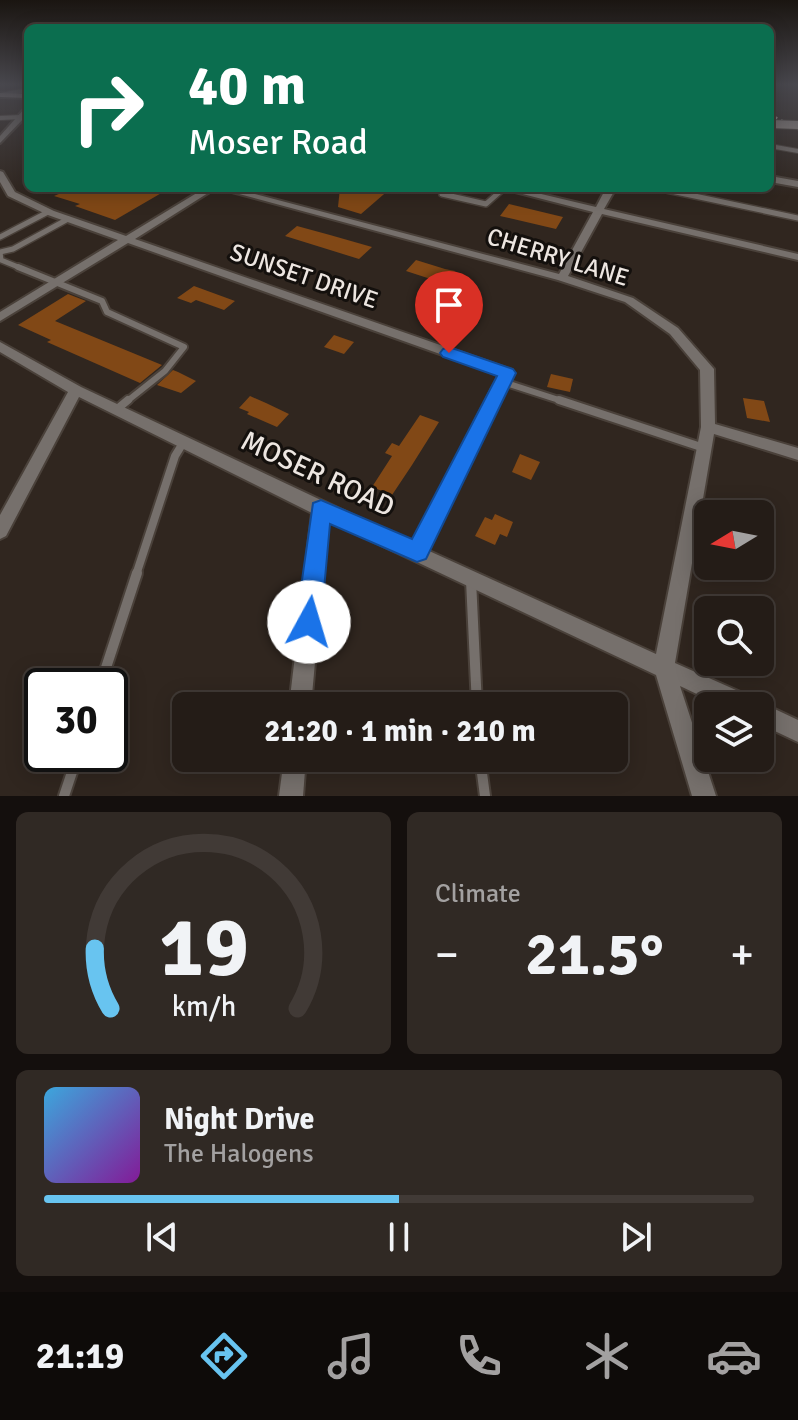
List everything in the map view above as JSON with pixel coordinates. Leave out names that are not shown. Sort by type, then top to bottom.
[{"type":"street","points":[[0,141],[17,121]]},
{"type":"street","points":[[774,124],[798,125]]},
{"type":"street","name":"SUNSET DRIVE","points":[[0,175],[11,194],[48,212],[507,373],[503,382]]},
{"type":"street","points":[[774,180],[798,184]]},
{"type":"street","points":[[0,317],[205,192]]},
{"type":"street","name":"CHERRY LANE","points":[[237,192],[562,278],[629,300],[674,331],[707,369],[708,427],[664,667]]},
{"type":"street","points":[[520,192],[798,257]]},
{"type":"street","points":[[562,278],[609,192]]},
{"type":"street","name":"MOSER ROAD","points":[[0,346],[76,390],[183,443],[717,692]]},
{"type":"street","points":[[417,552],[503,382]]},
{"type":"street","points":[[0,531],[76,390]]},
{"type":"street","points":[[708,427],[798,454]]},
{"type":"street","points":[[301,692],[321,509]]},
{"type":"street","points":[[664,667],[704,796]]},
{"type":"street","points":[[774,720],[798,731]]},
{"type":"street","points":[[291,796],[294,772]]},
{"type":"lane","points":[[774,147],[798,151]]},
{"type":"lane","points":[[441,192],[486,204],[500,192]]},
{"type":"lane","points":[[676,192],[798,218]]},
{"type":"lane","points":[[0,237],[48,212]]},
{"type":"lane","points":[[68,219],[13,249],[0,252],[1,260],[102,301],[107,312],[184,347],[165,371],[116,410]]},
{"type":"lane","points":[[503,382],[704,448]]},
{"type":"lane","points":[[106,668],[175,456],[183,443]]},
{"type":"lane","points":[[470,577],[476,692]]},
{"type":"lane","points":[[64,796],[72,772]]},
{"type":"lane","points":[[482,772],[485,796]]},
{"type":"building","points":[[64,192],[163,192],[115,220],[54,196]]},
{"type":"building","points":[[340,192],[386,192],[361,214],[338,207]]},
{"type":"building","points":[[509,204],[563,217],[556,229],[500,216]]},
{"type":"building","points":[[297,226],[372,247],[359,259],[285,236]]},
{"type":"building","points":[[416,260],[455,271],[446,284],[406,271]]},
{"type":"building","points":[[194,286],[235,301],[224,310],[196,300],[191,303],[177,298]]},
{"type":"building","points":[[68,294],[86,301],[55,321],[162,365],[140,383],[47,342],[51,340],[18,325]]},
{"type":"building","points":[[334,335],[354,342],[344,354],[324,347]]},
{"type":"building","points":[[173,370],[196,381],[181,393],[157,385]]},
{"type":"building","points":[[551,374],[573,379],[570,392],[547,387]]},
{"type":"building","points":[[250,396],[289,414],[277,427],[247,414],[249,412],[239,408]]},
{"type":"building","points":[[743,398],[764,401],[770,422],[747,418]]},
{"type":"building","points":[[420,415],[439,422],[392,495],[372,487],[392,456],[385,453],[392,443],[399,446]]},
{"type":"building","points":[[520,454],[540,462],[531,480],[512,472]]},
{"type":"building","points":[[495,514],[513,522],[507,537],[500,534],[495,545],[475,536],[485,517],[492,520]]},
{"type":"railway","points":[[782,121],[798,129]]},
{"type":"route","points":[[309,622],[321,509],[417,552],[507,373],[449,353]]}]
